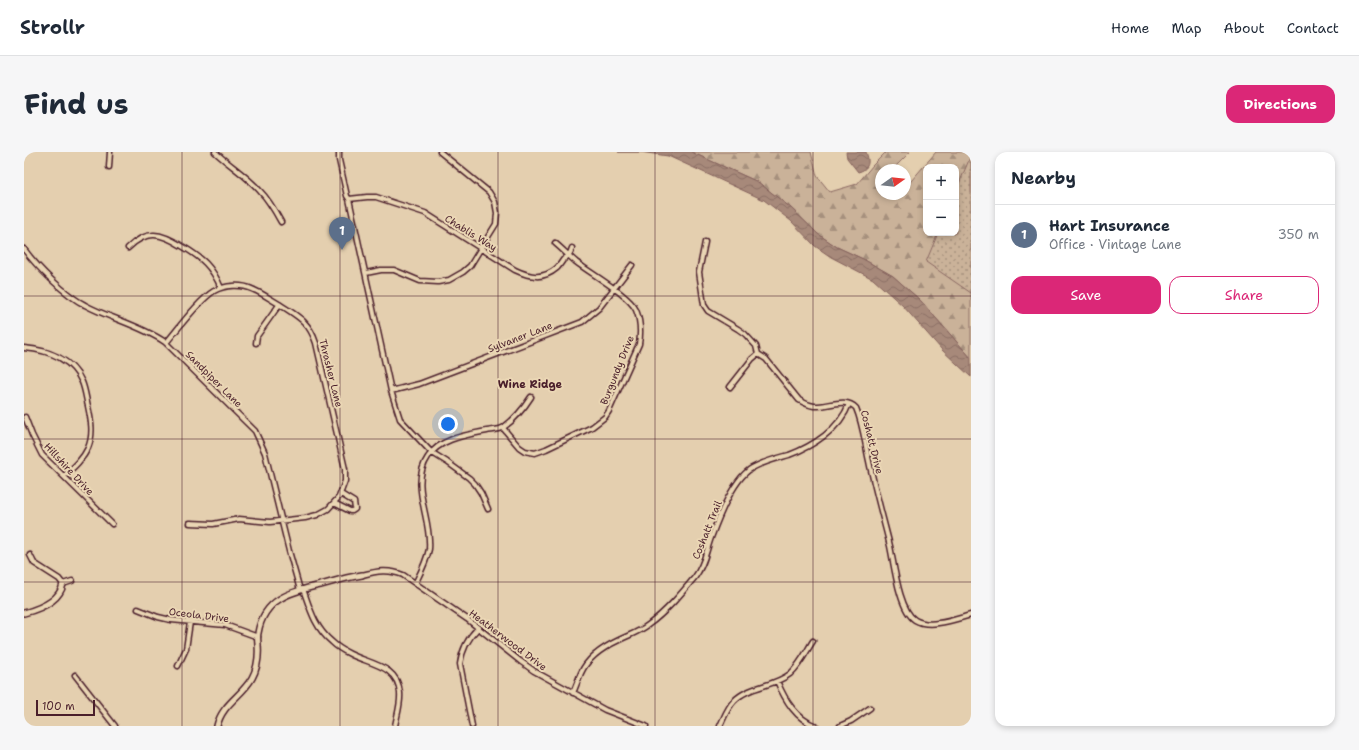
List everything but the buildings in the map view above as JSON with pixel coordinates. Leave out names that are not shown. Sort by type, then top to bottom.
[{"type":"street","points":[[108,167],[110,152]]},
{"type":"street","points":[[215,152],[260,190],[281,222]]},
{"type":"street","points":[[339,152],[339,160],[366,273],[391,391],[400,419],[431,452],[469,478],[481,493],[488,509]]},
{"type":"street","points":[[366,273],[381,270],[394,270],[420,281],[438,282],[449,280],[470,266],[496,224],[497,213],[495,202],[489,192],[440,152]]},
{"type":"street","name":"Chablis Way","points":[[349,199],[376,197],[425,213],[515,270],[527,276],[538,277],[552,272],[563,260],[570,256]]},
{"type":"street","points":[[128,248],[142,237],[158,235],[168,238],[204,260],[212,269],[221,288],[213,291],[166,343]]},
{"type":"street","name":"Coshatt Drive","points":[[705,242],[699,272],[704,305],[708,311],[745,334],[756,346],[758,354],[766,359],[799,400],[806,404],[816,406],[849,404],[854,406],[857,412],[899,588],[910,616],[917,621],[933,623],[946,622],[971,615]]},
{"type":"street","name":"Burgundy Drive","points":[[504,428],[519,447],[525,451],[535,452],[546,449],[592,427],[609,411],[639,344],[641,326],[633,306],[625,298],[574,261],[555,243]]},
{"type":"street","points":[[570,256],[572,248]]},
{"type":"street","name":"Sandpiper Lane","points":[[24,249],[40,268],[75,300],[92,309],[149,332],[166,343],[255,431],[265,453],[281,521],[302,590],[314,620],[332,642],[350,654],[385,668],[394,676],[400,691],[400,700],[395,726]]},
{"type":"street","name":"Sylvaner Lane","points":[[391,391],[419,384],[582,322],[599,308],[632,265]]},
{"type":"street","name":"Thrasher Lane","points":[[190,523],[218,524],[239,519],[265,522],[317,516],[334,503],[341,494],[345,481],[344,463],[316,343],[312,332],[305,322],[296,314],[258,292],[247,287],[235,286],[221,288]]},
{"type":"street","points":[[256,343],[257,336],[279,304]]},
{"type":"street","points":[[24,348],[45,352],[62,359],[76,371],[82,383],[91,422],[91,438],[85,454],[64,476]]},
{"type":"street","points":[[730,387],[752,359],[758,354]]},
{"type":"street","points":[[416,582],[422,571],[429,549],[429,533],[420,485],[420,475],[423,465],[431,452],[448,440],[504,428],[525,406],[531,397]]},
{"type":"street","name":"Coshatt Trail","points":[[573,693],[581,673],[601,649],[648,625],[664,611],[696,575],[704,561],[711,536],[719,516],[733,489],[743,475],[758,464],[794,452],[820,439],[842,418],[849,404]]},
{"type":"street","name":"Hillshire Drive","points":[[25,417],[42,454],[112,524]]},
{"type":"street","points":[[334,503],[350,511],[354,509],[354,502],[341,494]]},
{"type":"street","points":[[30,555],[34,563],[59,579],[63,584]]},
{"type":"street","name":"Heatherwood Drive","points":[[362,575],[383,571],[395,572],[403,575],[416,582],[520,661],[544,677],[605,710],[646,726]]},
{"type":"street","points":[[217,726],[219,718],[225,708],[249,684],[255,673],[258,656],[258,637],[263,616],[272,605],[284,596],[302,590],[362,575]]},
{"type":"street","points":[[24,613],[44,606],[56,596],[63,584],[72,581]]},
{"type":"street","name":"Oceola Drive","points":[[138,609],[164,619],[225,625],[258,637]]},
{"type":"street","points":[[178,666],[186,649],[190,622]]},
{"type":"street","points":[[472,726],[460,664],[467,642],[478,628]]},
{"type":"street","points":[[720,726],[729,708],[739,697],[746,692],[786,677],[794,669],[814,641]]},
{"type":"street","points":[[75,675],[115,726]]},
{"type":"street","points":[[777,681],[782,693],[795,712],[803,720],[816,726]]},
{"type":"street","points":[[840,726],[851,721],[870,708]]},
{"type":"green space","points":[[691,152],[811,152],[817,176],[830,192],[857,184],[873,165],[886,152],[910,152],[898,164],[875,164],[875,200],[911,200],[911,181],[923,167],[923,236],[955,236],[971,274],[971,358],[920,300],[893,276],[863,259],[837,247],[818,234],[791,208],[758,182]]},
{"type":"green space","points":[[936,152],[971,152],[971,194],[959,220],[959,164],[926,164]]},
{"type":"green space","points":[[971,155],[971,293],[926,262],[937,236],[959,236],[959,184]]},
{"type":"water","points":[[640,152],[691,152],[758,182],[791,208],[818,234],[837,247],[863,259],[893,276],[920,300],[971,358],[971,377],[942,350],[903,306],[873,279],[831,257],[815,246],[791,221],[764,200],[668,156]]},
{"type":"water","points":[[846,152],[866,152],[868,165],[862,171],[858,172],[847,158]]},
{"type":"place","name":"Hart Insurance","points":[[342,250]]},
{"type":"district","name":"Wine Ridge","points":[[530,384]]}]
